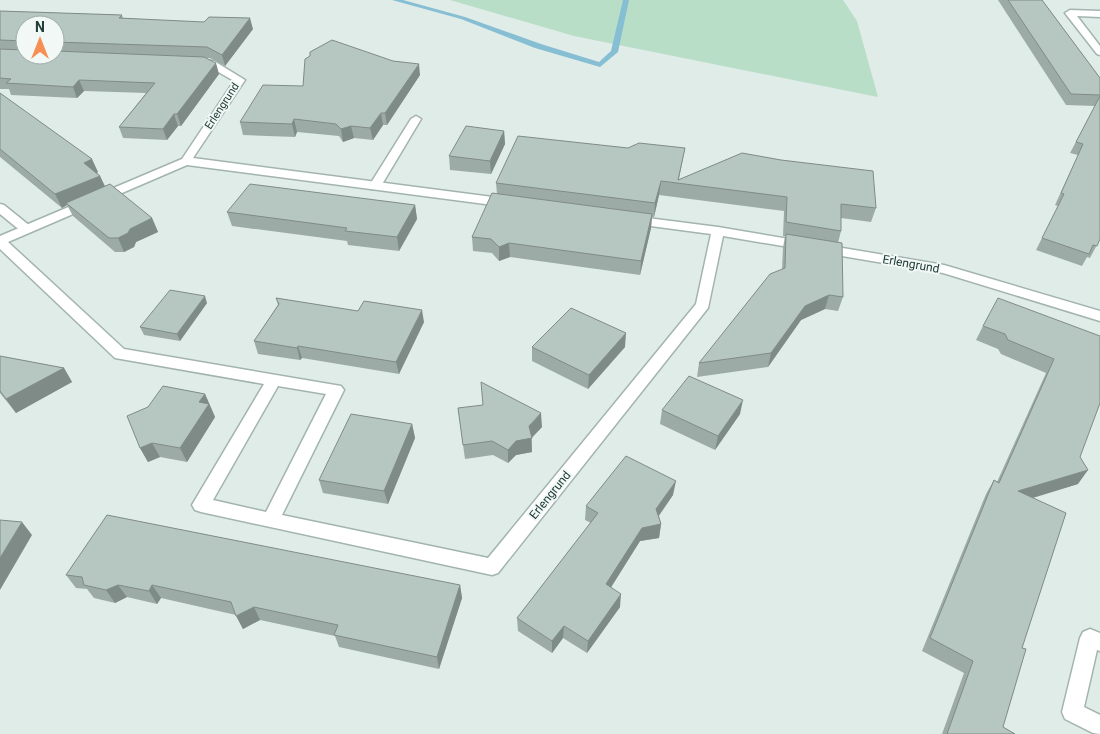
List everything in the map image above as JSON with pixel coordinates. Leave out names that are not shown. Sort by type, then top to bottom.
[{"type":"street","points":[[1100,14],[1070,13],[1100,52]]},
{"type":"street","points":[[1084,31],[1100,31]]},
{"type":"street","name":"Erlengrund","points":[[186,161],[240,80],[210,64],[190,63]]},
{"type":"street","points":[[375,186],[416,119]]},
{"type":"street","points":[[271,520],[336,390],[120,354],[0,241],[186,161],[519,205]]},
{"type":"street","points":[[0,208],[26,229]]},
{"type":"street","name":"Erlengrund","points":[[618,218],[718,231],[944,269],[1100,316]]},
{"type":"street","name":"Erlengrund","points":[[274,380],[201,505],[492,567],[703,305],[718,231]]},
{"type":"street","points":[[1100,642],[1090,638],[1072,712],[1100,726]]},
{"type":"green space","points":[[450,0],[843,0],[857,21],[878,97],[574,36]]},
{"type":"building","points":[[1008,0],[1042,0],[1100,78],[1100,95],[1071,94]]},
{"type":"building","points":[[0,11],[122,15],[119,18],[204,22],[209,17],[250,18],[222,55],[207,47],[65,42],[65,15],[15,15],[15,41],[0,40]]},
{"type":"building","points":[[332,40],[393,61],[419,64],[385,113],[381,113],[370,128],[351,126],[341,129],[336,124],[294,119],[292,124],[240,122],[263,85],[303,86],[305,59],[310,56],[310,52]]},
{"type":"building","points":[[0,49],[15,50],[15,65],[65,65],[65,51],[204,57],[216,63],[177,114],[174,114],[163,129],[119,127],[155,83],[79,80],[73,87],[6,83],[11,79],[0,78]]},
{"type":"building","points":[[0,93],[92,159],[84,163],[100,176],[55,194],[0,149]]},
{"type":"building","points":[[1100,96],[1100,239],[1097,246],[1093,245],[1089,254],[1042,238],[1064,194],[1061,193],[1083,144],[1076,142]]},
{"type":"building","points":[[466,126],[504,131],[490,161],[449,156]]},
{"type":"building","points":[[518,136],[628,148],[639,143],[685,148],[678,180],[742,153],[781,160],[873,171],[876,208],[841,204],[841,231],[786,222],[787,197],[661,181],[655,203],[496,183]]},
{"type":"building","points":[[110,184],[152,218],[130,229],[128,233],[118,238],[109,238],[66,203]]},
{"type":"building","points":[[250,184],[415,205],[397,237],[345,231],[347,228],[227,212]]},
{"type":"building","points":[[492,193],[652,214],[641,261],[509,243],[499,247],[491,239],[472,237]]},
{"type":"building","points":[[786,234],[842,243],[843,297],[829,295],[805,306],[771,353],[699,363],[770,274],[785,268]]},
{"type":"building","points":[[170,290],[205,296],[177,334],[140,327]]},
{"type":"building","points":[[276,298],[358,311],[364,301],[422,310],[396,362],[254,341],[279,304]]},
{"type":"building","points":[[998,298],[1100,336],[1100,403],[1080,457],[1088,470],[1018,491],[1066,513],[1022,648],[1026,649],[1003,727],[1015,734],[947,734],[973,661],[930,638],[994,480],[999,483],[1054,359],[1008,340],[1005,334],[983,326]]},
{"type":"building","points":[[571,308],[626,333],[589,375],[532,347]]},
{"type":"building","points":[[0,356],[64,368],[6,399],[0,391]]},
{"type":"building","points":[[689,376],[743,400],[718,436],[662,410]]},
{"type":"building","points":[[481,382],[541,413],[529,426],[532,438],[516,441],[508,450],[492,441],[463,445],[458,408],[483,405]]},
{"type":"building","points":[[163,386],[205,394],[199,402],[209,404],[180,448],[152,443],[140,448],[127,416],[148,407]]},
{"type":"building","points":[[351,414],[412,424],[384,491],[319,480]]},
{"type":"building","points":[[626,456],[676,481],[656,509],[661,524],[642,528],[606,584],[621,594],[588,641],[564,626],[552,641],[517,618],[598,513],[586,506]]},
{"type":"building","points":[[107,515],[460,585],[437,657],[334,635],[338,625],[254,607],[236,616],[231,602],[152,585],[149,591],[118,585],[106,590],[84,585],[82,577],[66,575]]},
{"type":"building","points":[[0,520],[22,522],[0,558]]},
{"type":"waterway","points":[[395,0],[463,18],[538,46],[600,65],[614,52],[626,0]]}]
